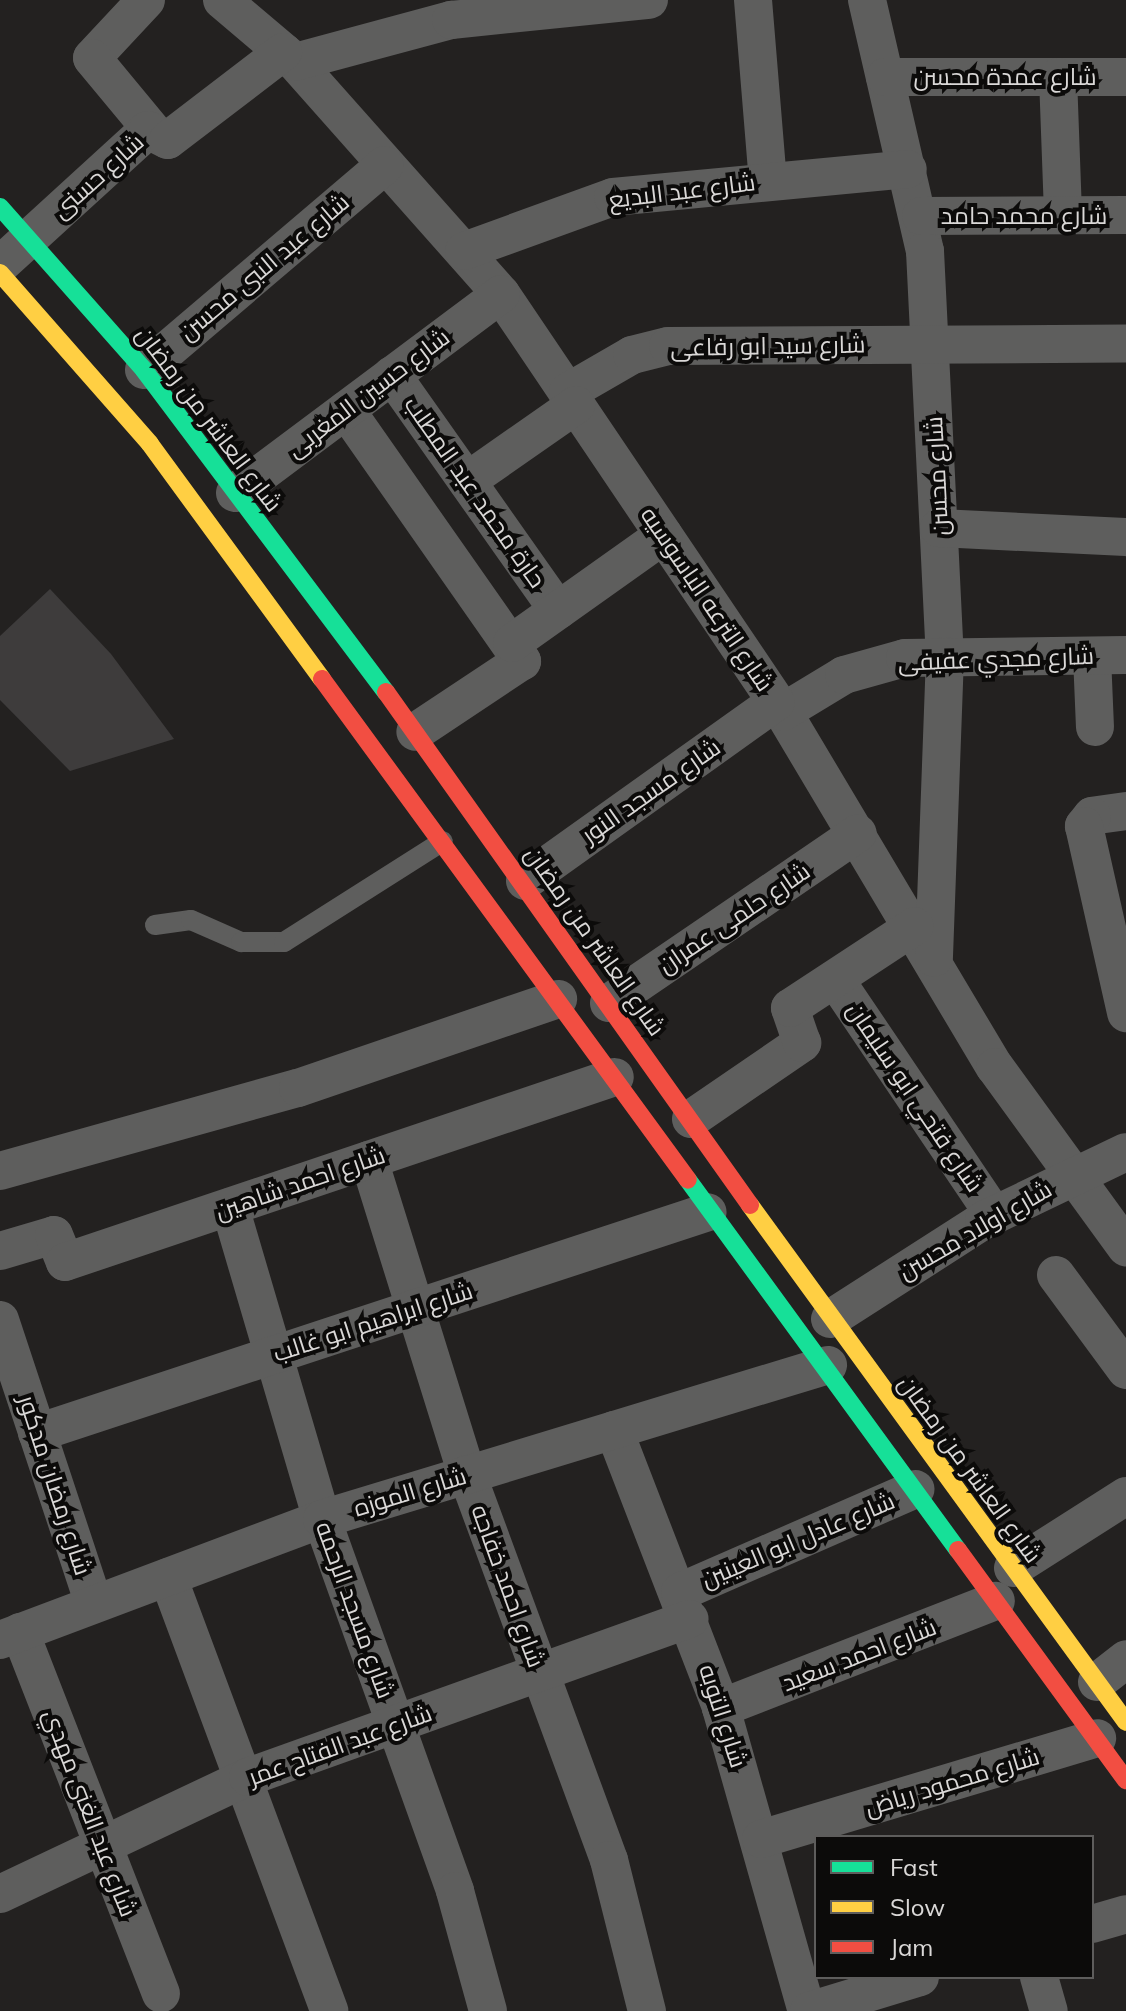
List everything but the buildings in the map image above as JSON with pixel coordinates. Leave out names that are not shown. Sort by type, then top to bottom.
[{"type":"main road","name":"شارع العاشر من رمضان","points":[[0,207],[144,370],[460,791],[830,1319],[1013,1568],[1111,1670],[1111,1730],[1126,1780]]},
{"type":"main road","name":"شارع العاشر من رمضان","points":[[0,273],[150,444],[615,1077],[708,1212],[828,1365],[996,1601],[1111,1730]]},
{"type":"main road","points":[[422,813],[460,791]]},
{"type":"street","points":[[146,0],[92,58],[151,129]]},
{"type":"street","name":"شارع الترعه الباسوسيه","points":[[222,0],[289,57],[501,294],[780,707],[915,926],[995,1067],[1071,1176],[1126,1247]]},
{"type":"street","points":[[289,57],[451,20],[649,0]]},
{"type":"street","points":[[753,0],[768,181]]},
{"type":"street","name":"شارع محسن","points":[[867,0],[921,216],[931,343],[945,656],[934,958]]},
{"type":"street","name":"شارع حسنى","points":[[0,265],[151,129],[168,140],[289,57]]},
{"type":"street","name":"شارع عمدة محسن","points":[[885,77],[1126,77]]},
{"type":"street","points":[[1058,77],[1063,215]]},
{"type":"street","name":"شارع عبد النبى محسن","points":[[144,370],[385,165]]},
{"type":"street","name":"شارع عبد البديع","points":[[464,251],[613,197],[908,169]]},
{"type":"street","name":"شارع محمد حامد","points":[[921,216],[1126,215]]},
{"type":"street","name":"شارع حسين المغربى","points":[[235,493],[501,294]]},
{"type":"street","name":"شارع سيد ابو رفاعى","points":[[467,481],[621,361],[668,346],[1126,344]]},
{"type":"street","name":"حارة محمد عبد المطلب","points":[[392,375],[558,610]]},
{"type":"street","points":[[346,410],[512,643],[519,664],[415,732]]},
{"type":"street","points":[[939,528],[1122,534]]},
{"type":"street","points":[[512,643],[664,535]]},
{"type":"street","name":"شارع مجدي عفيفى","points":[[780,707],[844,675],[945,656],[1109,656]]},
{"type":"street","points":[[1095,727],[1109,656]]},
{"type":"street","name":"شارع مسجد النور","points":[[525,881],[780,707]]},
{"type":"street","points":[[1126,811],[1092,816],[1084,833],[1126,1013]]},
{"type":"street","name":"شارع حلمى عمران","points":[[609,1003],[858,833]]},
{"type":"street","points":[[691,1119],[802,1043],[790,1008],[915,926]]},
{"type":"street","name":"شارع فتحي ابو سليمان","points":[[835,979],[994,1215]]},
{"type":"street","points":[[0,1171],[298,1088],[558,999]]},
{"type":"street","name":"شارع احمد شاهين","points":[[0,1251],[54,1235],[65,1262],[615,1077]]},
{"type":"street","name":"شارع اولاد محسن","points":[[830,1319],[994,1215],[1126,1152]]},
{"type":"street","name":"شارع احمد خفاجه","points":[[369,1160],[467,1474],[609,1860],[647,2011]]},
{"type":"street","name":"شارع مسجد الرحمه","points":[[230,1207],[322,1519],[396,1726],[488,2011]]},
{"type":"street","name":"شارع ابراهيم ابو غالب","points":[[37,1433],[708,1212]]},
{"type":"street","points":[[1056,1275],[1126,1370]]},
{"type":"street","name":"شارع رمضان مدكور","points":[[0,1320],[7,1366],[37,1433],[94,1604]]},
{"type":"street","name":"شارع الموزه","points":[[10,1636],[322,1519],[828,1365]]},
{"type":"street","name":"شارع التوبه","points":[[614,1430],[685,1606],[721,1708],[808,2011]]},
{"type":"street","name":"شارع عادل ابو العينين","points":[[685,1606],[916,1489]]},
{"type":"street","points":[[1013,1568],[1126,1496]]},
{"type":"street","points":[[168,1577],[248,1777],[329,2011]]},
{"type":"street","name":"شارع احمد سعيد","points":[[721,1708],[996,1601]]},
{"type":"street","name":"شارع عبد الفتاح عمر","points":[[0,1894],[101,1840],[248,1777],[540,1673],[685,1606]]},
{"type":"street","name":"شارع عبد الغنى مهدي","points":[[10,1636],[101,1840],[161,1994]]},
{"type":"street","name":"شارع محمود رياض","points":[[761,1839],[1111,1730]]},
{"type":"street","points":[[1094,1923],[1126,1914]]},
{"type":"street","points":[[808,2011],[913,1979]]},
{"type":"street","points":[[1040,1979],[1049,2011]]},
{"type":"lane","points":[[155,925],[191,920],[241,942],[284,942],[443,841]]},
{"type":"traffic: fast","points":[[0,207],[144,370],[386,692]]},
{"type":"traffic: fast","points":[[688,1180],[958,1550]]},
{"type":"traffic: slow","points":[[0,273],[150,444],[322,679]]},
{"type":"traffic: slow","points":[[750,1205],[1126,1722]]},
{"type":"traffic: jam","points":[[322,679],[688,1180]]},
{"type":"traffic: jam","points":[[386,692],[750,1205]]},
{"type":"traffic: jam","points":[[958,1550],[1126,1780]]}]
